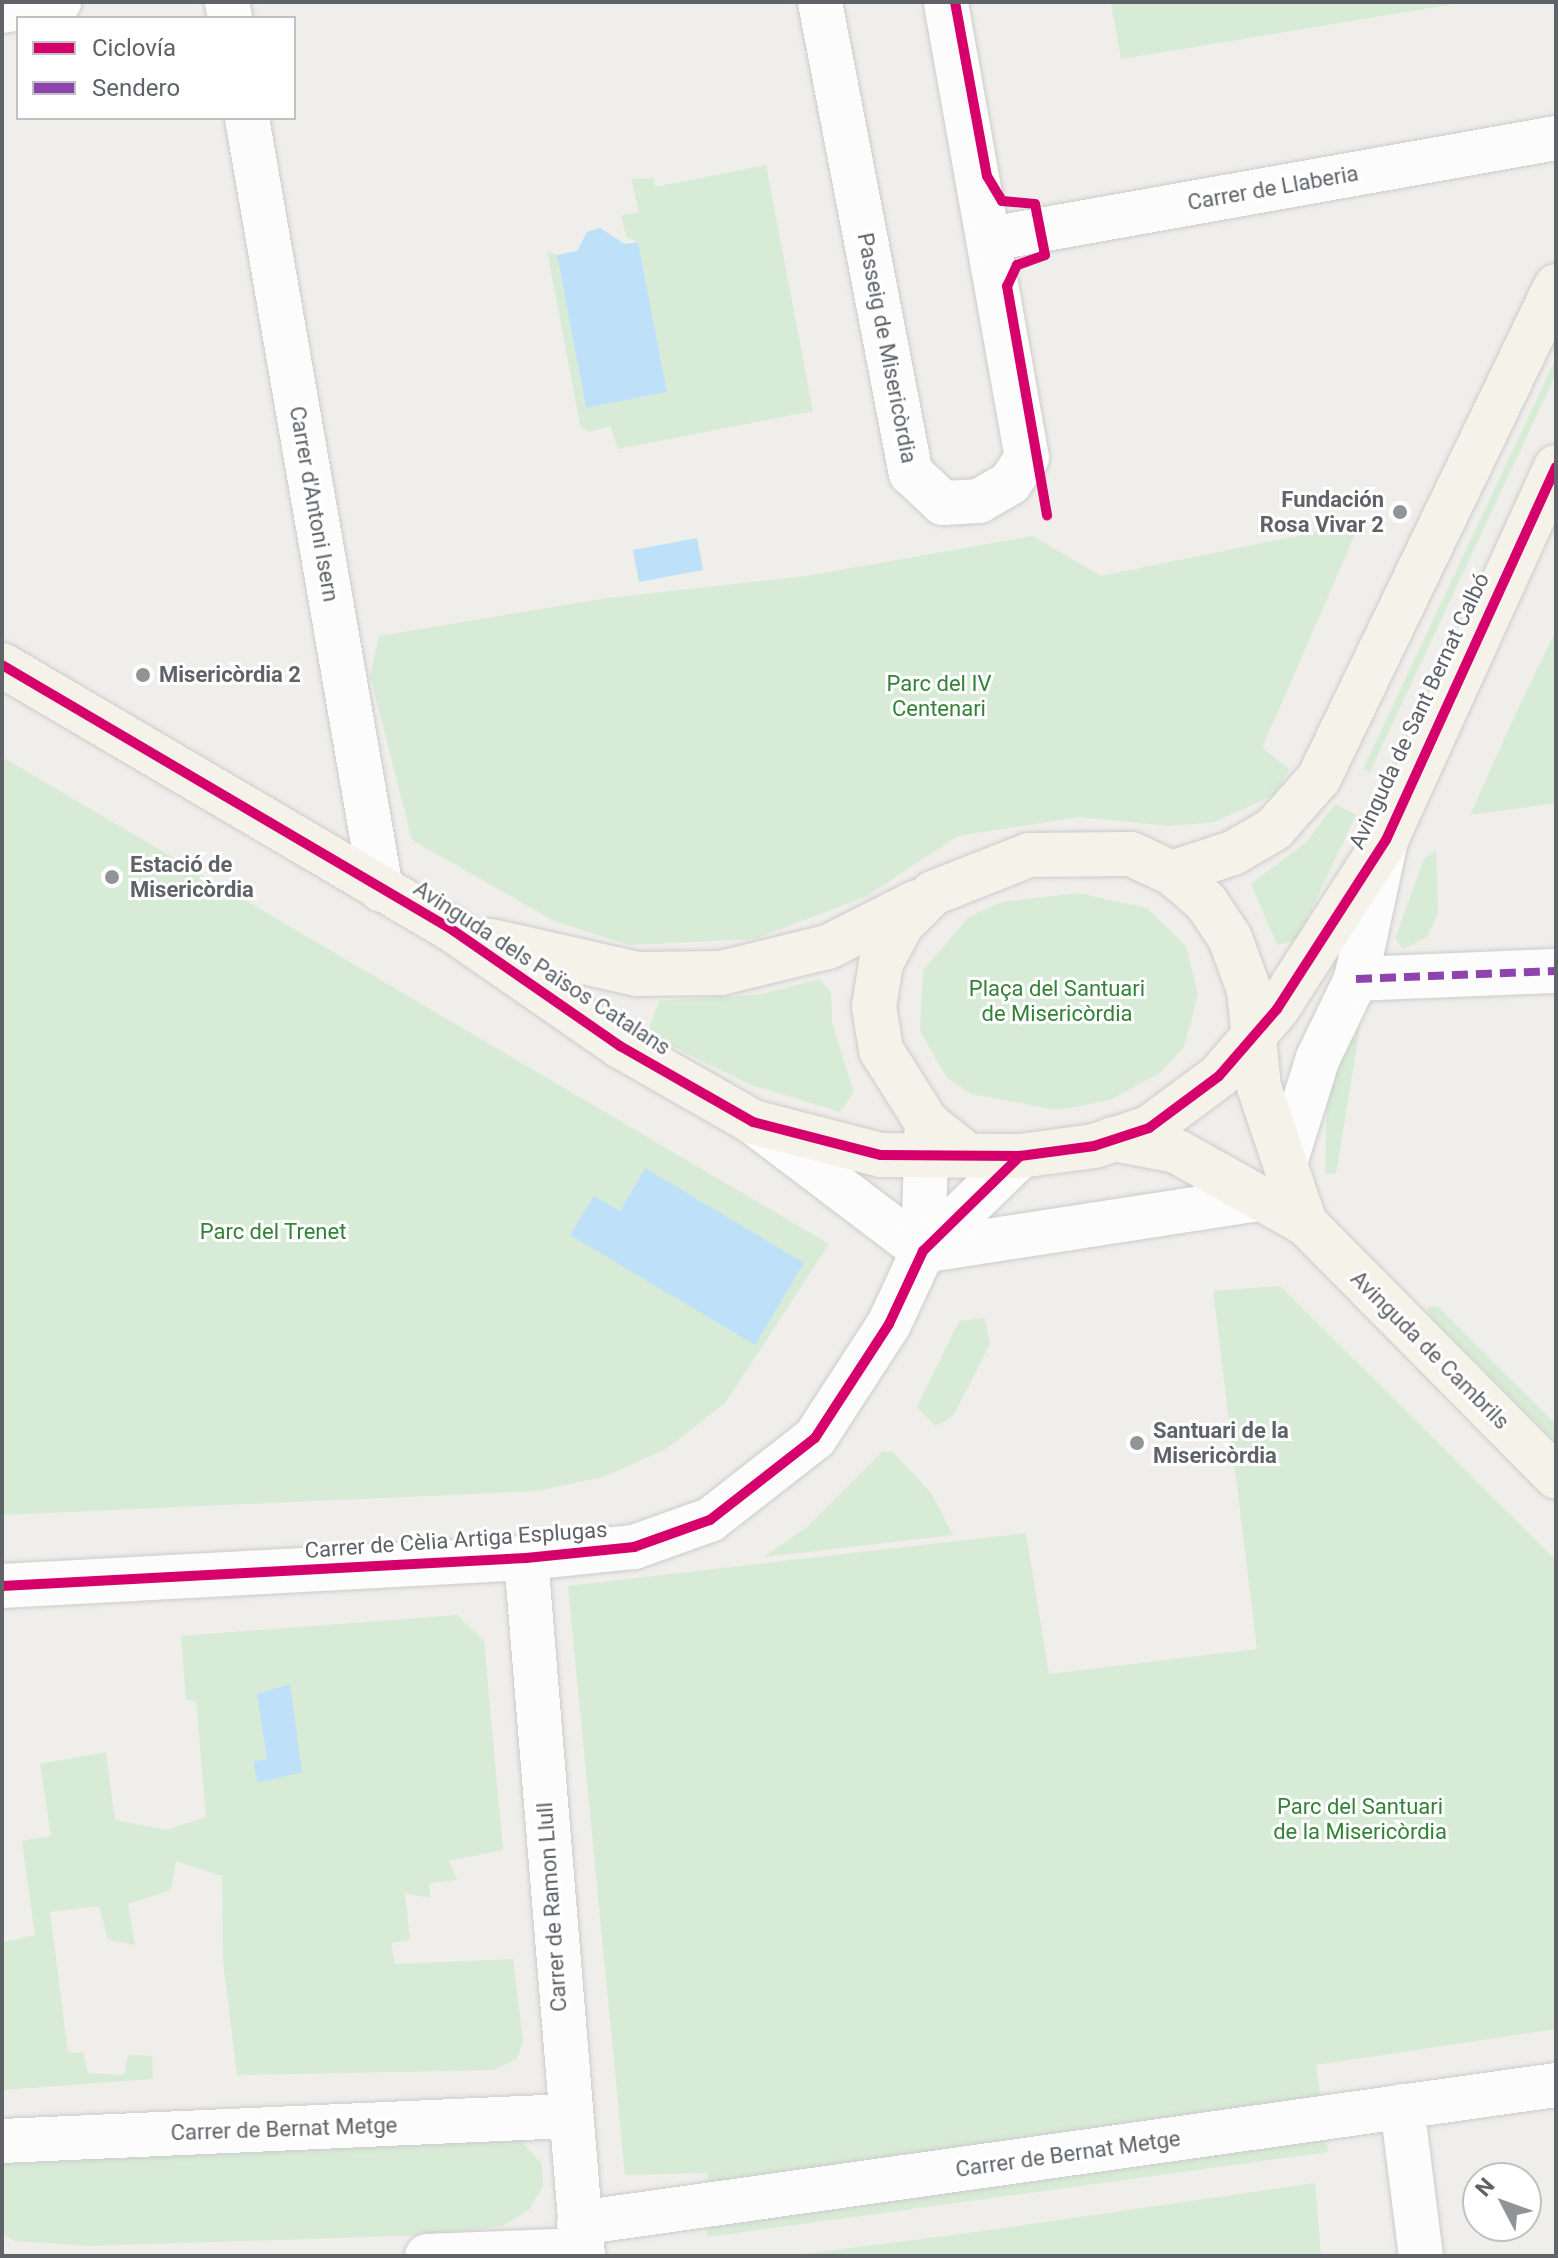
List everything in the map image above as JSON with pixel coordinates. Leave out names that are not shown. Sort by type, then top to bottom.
[{"type":"main road","points":[[1172,873],[1233,853],[1274,829],[1319,778],[1556,286]]},
{"type":"main road","name":"Avinguda de Sant Bernat Calbó","points":[[1113,1139],[1187,1103],[1249,1042],[1386,840],[1556,467]]},
{"type":"main road","name":"Avinguda dels Països Catalans","points":[[2,665],[451,929],[620,1046],[753,1122],[881,1155],[938,1142],[1020,1156],[1113,1139]]},
{"type":"main road","name":"Avinguda dels Països Catalans","points":[[451,929],[553,961],[624,972],[721,973],[828,947],[933,893],[1029,855],[1131,854],[1172,873],[1206,902],[1230,938],[1249,990],[1249,1042],[1305,1223]]},
{"type":"main road","points":[[933,893],[888,950],[874,1007],[881,1050],[938,1142]]},
{"type":"main road","points":[[1113,1139],[1176,1151],[1305,1223]]},
{"type":"main road","name":"Avinguda de Cambrils","points":[[1305,1223],[1556,1477]]},
{"type":"street","points":[[2,11],[59,2]]},
{"type":"street","name":"Passeig de Misericòrdia","points":[[820,2],[911,473],[943,503],[979,501],[1010,483],[1027,458],[946,2]]},
{"type":"street","name":"Carrer d'Antoni Isern","points":[[247,120],[381,889]]},
{"type":"street","name":"Carrer de Llaberia","points":[[990,239],[1556,138]]},
{"type":"street","name":"Avinguda de Sant Bernat Calbó","points":[[1285,1163],[1318,1058],[1356,979],[1386,840]]},
{"type":"street","points":[[1356,979],[1556,971]]},
{"type":"street","name":"Avinguda dels Països Catalans","points":[[753,1122],[923,1251]]},
{"type":"street","name":"Carrer de Cèlia Artiga Esplugas","points":[[2,1586],[526,1558],[634,1547],[710,1520],[815,1438],[889,1324],[923,1251],[938,1142]]},
{"type":"street","name":"Carrer de Cèlia Artiga Esplugas","points":[[923,1251],[1020,1156]]},
{"type":"street","points":[[923,1251],[1259,1199]]},
{"type":"street","name":"Carrer de Ramon Llull","points":[[526,1558],[567,2116],[582,2243]]},
{"type":"street","name":"Carrer de Bernat Metge","points":[[427,2256],[582,2243],[1402,2106],[1556,2085]]},
{"type":"street","points":[[1402,2106],[1421,2256]]},
{"type":"street","name":"Carrer de Bernat Metge","points":[[2,2141],[567,2116]]},
{"type":"green space","points":[[1111,2],[1467,2],[1121,59]]},
{"type":"green space","points":[[766,165],[813,411],[618,449],[610,426],[589,432],[580,425],[547,250],[557,255],[586,408],[667,392],[638,242],[627,238],[621,216],[639,212],[631,179],[654,178],[655,187]]},
{"type":"green space","points":[[1556,358],[1556,374],[1370,772],[1363,769]]},
{"type":"green space","name":"Parc del IV Centenari","points":[[1360,523],[1262,748],[1290,769],[1274,795],[1214,822],[1169,826],[1079,817],[958,836],[867,896],[755,939],[629,945],[556,922],[412,840],[370,675],[379,636],[600,599],[807,576],[1032,536],[1101,576]]},
{"type":"green space","points":[[1556,630],[1556,803],[1470,815],[1517,711]]},
{"type":"green space","name":"Parc del Trenet","points":[[2,757],[829,1244],[725,1403],[666,1449],[603,1477],[537,1491],[2,1515]]},
{"type":"green space","points":[[1335,804],[1356,815],[1297,940],[1277,945],[1251,884],[1306,842]]},
{"type":"green space","points":[[1436,850],[1438,913],[1427,937],[1403,949],[1395,938],[1424,859]]},
{"type":"green space","name":"Plaça del Santuari de Misericòrdia","points":[[1078,893],[1147,908],[1186,946],[1198,995],[1184,1047],[1160,1073],[1110,1100],[1057,1110],[971,1094],[947,1078],[920,1031],[923,970],[969,917],[1001,902]]},
{"type":"green space","points":[[819,979],[831,992],[832,1023],[854,1092],[840,1112],[751,1085],[647,1034],[659,1001],[762,994]]},
{"type":"green space","points":[[1360,1027],[1336,1174],[1325,1173],[1327,1086]]},
{"type":"green space","name":"Parc del Santuari de la Misericòrdia","points":[[1280,1286],[1556,1560],[1556,2029],[1316,2065],[1328,2152],[707,2237],[708,2173],[625,2175],[568,1586],[1026,1533],[1049,1674],[1257,1649],[1213,1291]]},
{"type":"green space","points":[[1437,1306],[1556,1424],[1556,1442],[1429,1315],[1428,1307]]},
{"type":"green space","points":[[985,1318],[990,1344],[953,1416],[936,1426],[917,1407],[959,1321]]},
{"type":"green space","points":[[892,1451],[932,1494],[953,1535],[764,1557],[808,1526],[882,1452]]},
{"type":"green space","points":[[457,1615],[484,1641],[503,1850],[449,1861],[457,1880],[429,1883],[430,1898],[405,1893],[410,1940],[391,1943],[395,1964],[513,1959],[523,2041],[517,2059],[494,2070],[237,2075],[223,1961],[222,1876],[176,1861],[171,1890],[128,1904],[135,1945],[108,1940],[99,1906],[50,1912],[68,2052],[83,2053],[88,2073],[124,2075],[128,2055],[152,2056],[153,2079],[2,2090],[2,1943],[35,1935],[22,1841],[51,1836],[40,1764],[106,1752],[115,1820],[167,1830],[206,1817],[196,1701],[186,1700],[181,1636]]},
{"type":"green space","points":[[519,2139],[542,2164],[543,2186],[529,2210],[502,2226],[428,2235],[90,2246],[15,2241],[2,2234],[2,2165],[9,2158]]},
{"type":"green space","points":[[1315,2183],[1321,2256],[787,2256],[984,2231]]},
{"type":"water","points":[[600,228],[625,244],[638,242],[667,392],[586,408],[557,255],[577,251],[587,232]]},
{"type":"water","points":[[697,538],[703,570],[639,582],[633,550]]},
{"type":"water","points":[[645,1168],[804,1263],[755,1345],[570,1235],[594,1196],[620,1211]]},
{"type":"water","points":[[290,1684],[302,1772],[258,1783],[253,1762],[267,1759],[257,1694]]},
{"type":"marked path","points":[[1356,979],[1556,971]]},
{"type":"cycle path","points":[[955,2],[987,176],[1002,201],[1035,204],[1045,255],[1017,265],[1007,286],[1047,516]]},
{"type":"cycle path","points":[[2,665],[451,929],[620,1046],[753,1122],[881,1155],[1020,1156],[1094,1146],[1149,1128],[1219,1076],[1277,1009],[1386,840],[1556,467]]},
{"type":"cycle path","points":[[2,1586],[526,1558],[634,1547],[710,1520],[815,1438],[889,1324],[923,1251],[1020,1156]]},
{"type":"place","name":"Fundación Rosa Vivar 2","points":[[1400,512]]},
{"type":"place","name":"Misericòrdia 2","points":[[143,675]]},
{"type":"place","name":"Estació de Misericòrdia","points":[[112,877]]},
{"type":"place","name":"Santuari de la Misericòrdia","points":[[1137,1443]]}]
